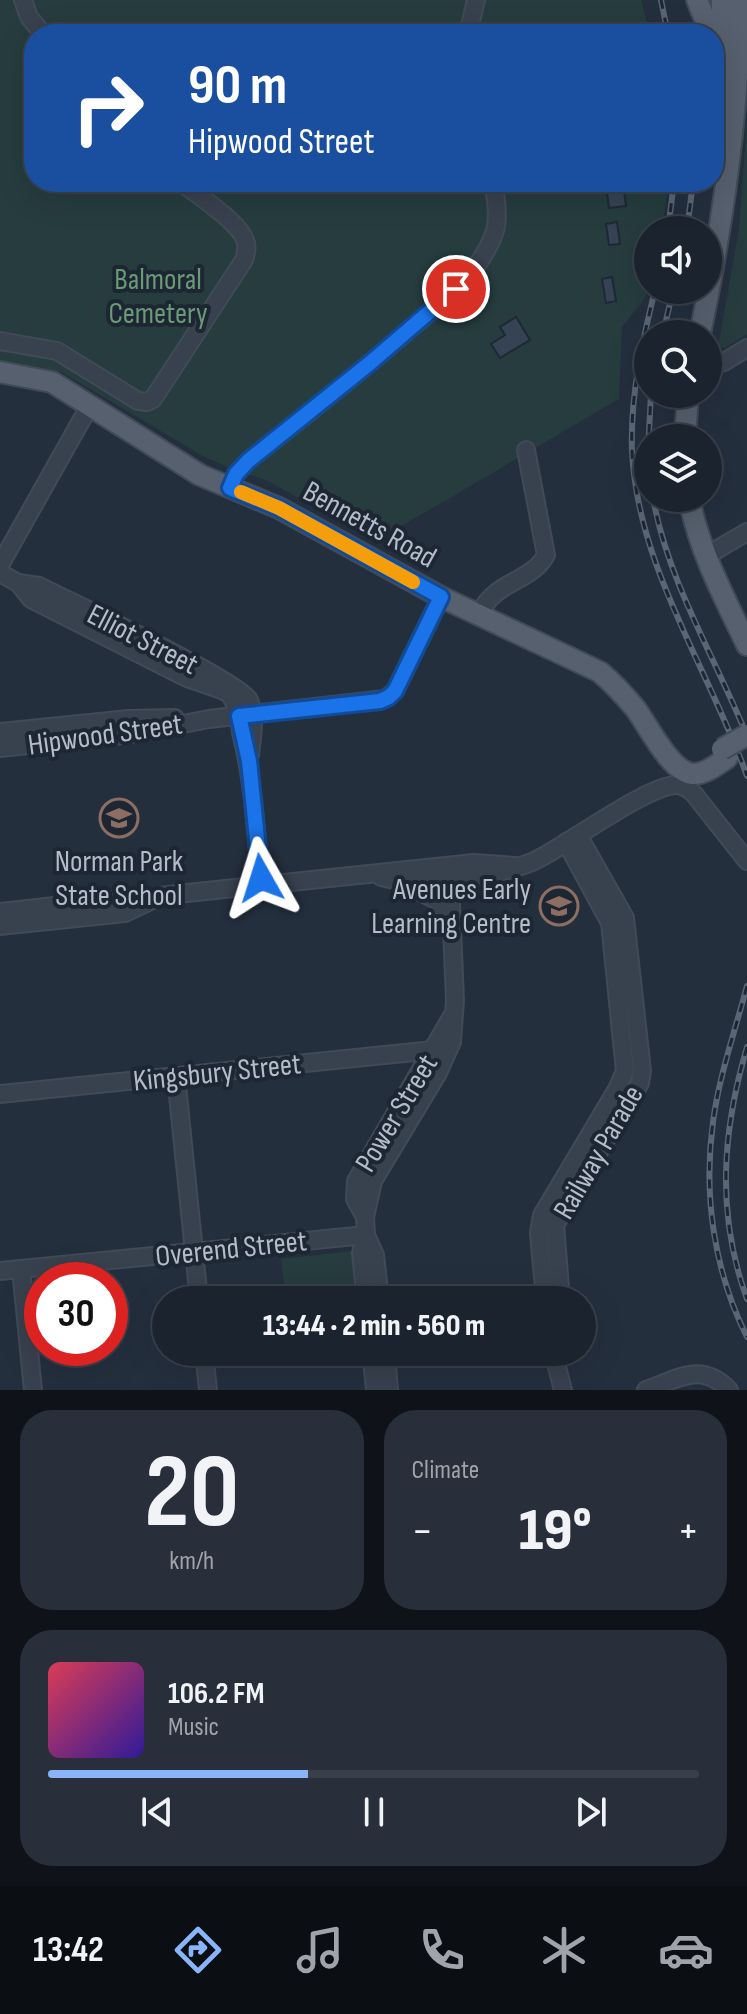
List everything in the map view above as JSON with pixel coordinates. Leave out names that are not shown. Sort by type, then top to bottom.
[{"type":"main road","points":[[697,0],[708,24]]},
{"type":"main road","points":[[718,24],[722,0]]},
{"type":"main road","points":[[703,320],[717,253],[741,83],[740,0]]},
{"type":"main road","points":[[723,192],[723,199]]},
{"type":"main road","name":"Bennetts Road","points":[[0,372],[52,382],[192,471],[279,508],[441,597],[600,672],[615,685],[672,761],[684,771],[695,774],[747,735]]},
{"type":"main road","name":"Bennetts Road","points":[[0,382],[24,378]]},
{"type":"main road","points":[[691,512],[706,556],[747,645]]},
{"type":"main road","name":"Bennetts Road","points":[[637,711],[685,757],[703,758],[747,747]]},
{"type":"street","points":[[23,0],[35,24]]},
{"type":"street","points":[[470,24],[476,0]]},
{"type":"street","points":[[0,341],[57,351],[138,401],[153,399],[244,260],[247,248],[245,238],[235,225],[194,192]]},
{"type":"street","points":[[230,488],[236,474],[248,461],[456,289],[478,264],[495,230],[495,192]]},
{"type":"street","points":[[722,362],[747,348]]},
{"type":"street","points":[[0,565],[90,405]]},
{"type":"street","points":[[479,615],[491,594],[535,569],[546,555],[526,450]]},
{"type":"street","points":[[706,556],[747,532]]},
{"type":"street","name":"Elliot Street","points":[[0,573],[18,583],[39,586],[221,679],[244,694],[249,702],[245,715]]},
{"type":"street","name":"Hipwood Street","points":[[0,748],[130,734],[209,719],[380,701],[389,697],[405,671],[441,597]]},
{"type":"street","points":[[245,715],[261,885]]},
{"type":"street","name":"Hipwood Street","points":[[0,732],[129,719],[209,719]]},
{"type":"street","points":[[646,796],[664,776],[672,761]]},
{"type":"street","points":[[363,875],[415,883],[450,880],[532,862],[646,796],[670,786],[685,786],[694,794],[747,861]]},
{"type":"street","name":"Railway Parade","points":[[560,1286],[555,1225],[642,1075],[626,922],[590,871],[572,838]]},
{"type":"street","points":[[0,926],[125,913],[162,896],[484,863],[515,866]]},
{"type":"street","name":"Railway Parade","points":[[543,1286],[539,1233],[542,1215],[625,1071],[610,923],[590,871]]},
{"type":"street","points":[[395,880],[438,901],[451,920]]},
{"type":"street","name":"Power Street","points":[[365,1286],[361,1253],[373,1181],[450,1049],[455,1010],[450,880]]},
{"type":"street","points":[[0,912],[126,899],[145,903]]},
{"type":"street","name":"Power Street","points":[[365,1217],[355,1199],[355,1183],[455,1010]]},
{"type":"street","name":"Kingsbury Street","points":[[0,1094],[434,1050]]},
{"type":"street","points":[[176,1076],[198,1286]]},
{"type":"street","name":"Power Street","points":[[366,1235],[375,1255],[378,1286]]},
{"type":"street","name":"Overend Street","points":[[0,1271],[366,1235]]},
{"type":"street","points":[[21,1269],[33,1390]]},
{"type":"street","points":[[205,1366],[208,1390]]},
{"type":"street","points":[[372,1366],[375,1390]]},
{"type":"street","points":[[387,1366],[389,1390]]},
{"type":"street","points":[[557,1366],[563,1390]]},
{"type":"street","points":[[558,1366],[558,1370]]},
{"type":"street","points":[[646,1390],[702,1373],[713,1376],[729,1390]]},
{"type":"green space","name":"Balmoral Cemetery","points":[[0,0],[641,0],[647,24],[24,24],[24,192],[668,192],[664,216],[634,216],[634,304],[640,304],[622,327],[619,399],[376,541],[266,480],[203,456],[61,372],[0,364]]},
{"type":"green space","points":[[747,120],[747,334],[725,348],[722,348],[722,325],[739,229]]},
{"type":"green space","points":[[352,1251],[356,1286],[284,1286],[281,1259]]},
{"type":"building","points":[[607,192],[624,192],[626,206],[609,208]]},
{"type":"building","points":[[617,222],[620,244],[609,245],[606,224]]},
{"type":"building","points":[[612,277],[616,301],[606,303],[602,279]]},
{"type":"building","points":[[516,317],[530,340],[500,358],[491,344],[505,335],[500,327]]},
{"type":"railway","points":[[661,0],[666,24]]},
{"type":"railway","points":[[670,216],[673,192]]},
{"type":"railway","points":[[689,216],[692,192]]},
{"type":"railway","points":[[652,304],[641,350],[633,411],[632,452],[637,495],[661,577],[747,776]]},
{"type":"railway","points":[[666,320],[670,304]]},
{"type":"railway","points":[[649,424],[650,408]]},
{"type":"railway","points":[[656,512],[681,589],[747,736]]},
{"type":"railway","points":[[747,986],[716,1105],[709,1177],[719,1259],[726,1286],[747,1337]]},
{"type":"railway","points":[[747,1047],[732,1110],[726,1173],[730,1236],[747,1299]]},
{"type":"slow traffic","points":[[241,492],[279,508],[413,582]]},
{"type":"place","name":"Norman Park State School","points":[[119,818]]},
{"type":"place","name":"Avenues Early Learning Centre","points":[[559,906]]},
{"type":"route","points":[[261,878],[249,761],[239,716],[380,701],[389,697],[395,691],[441,597],[279,508],[230,488],[236,474],[248,461],[456,289]]}]
